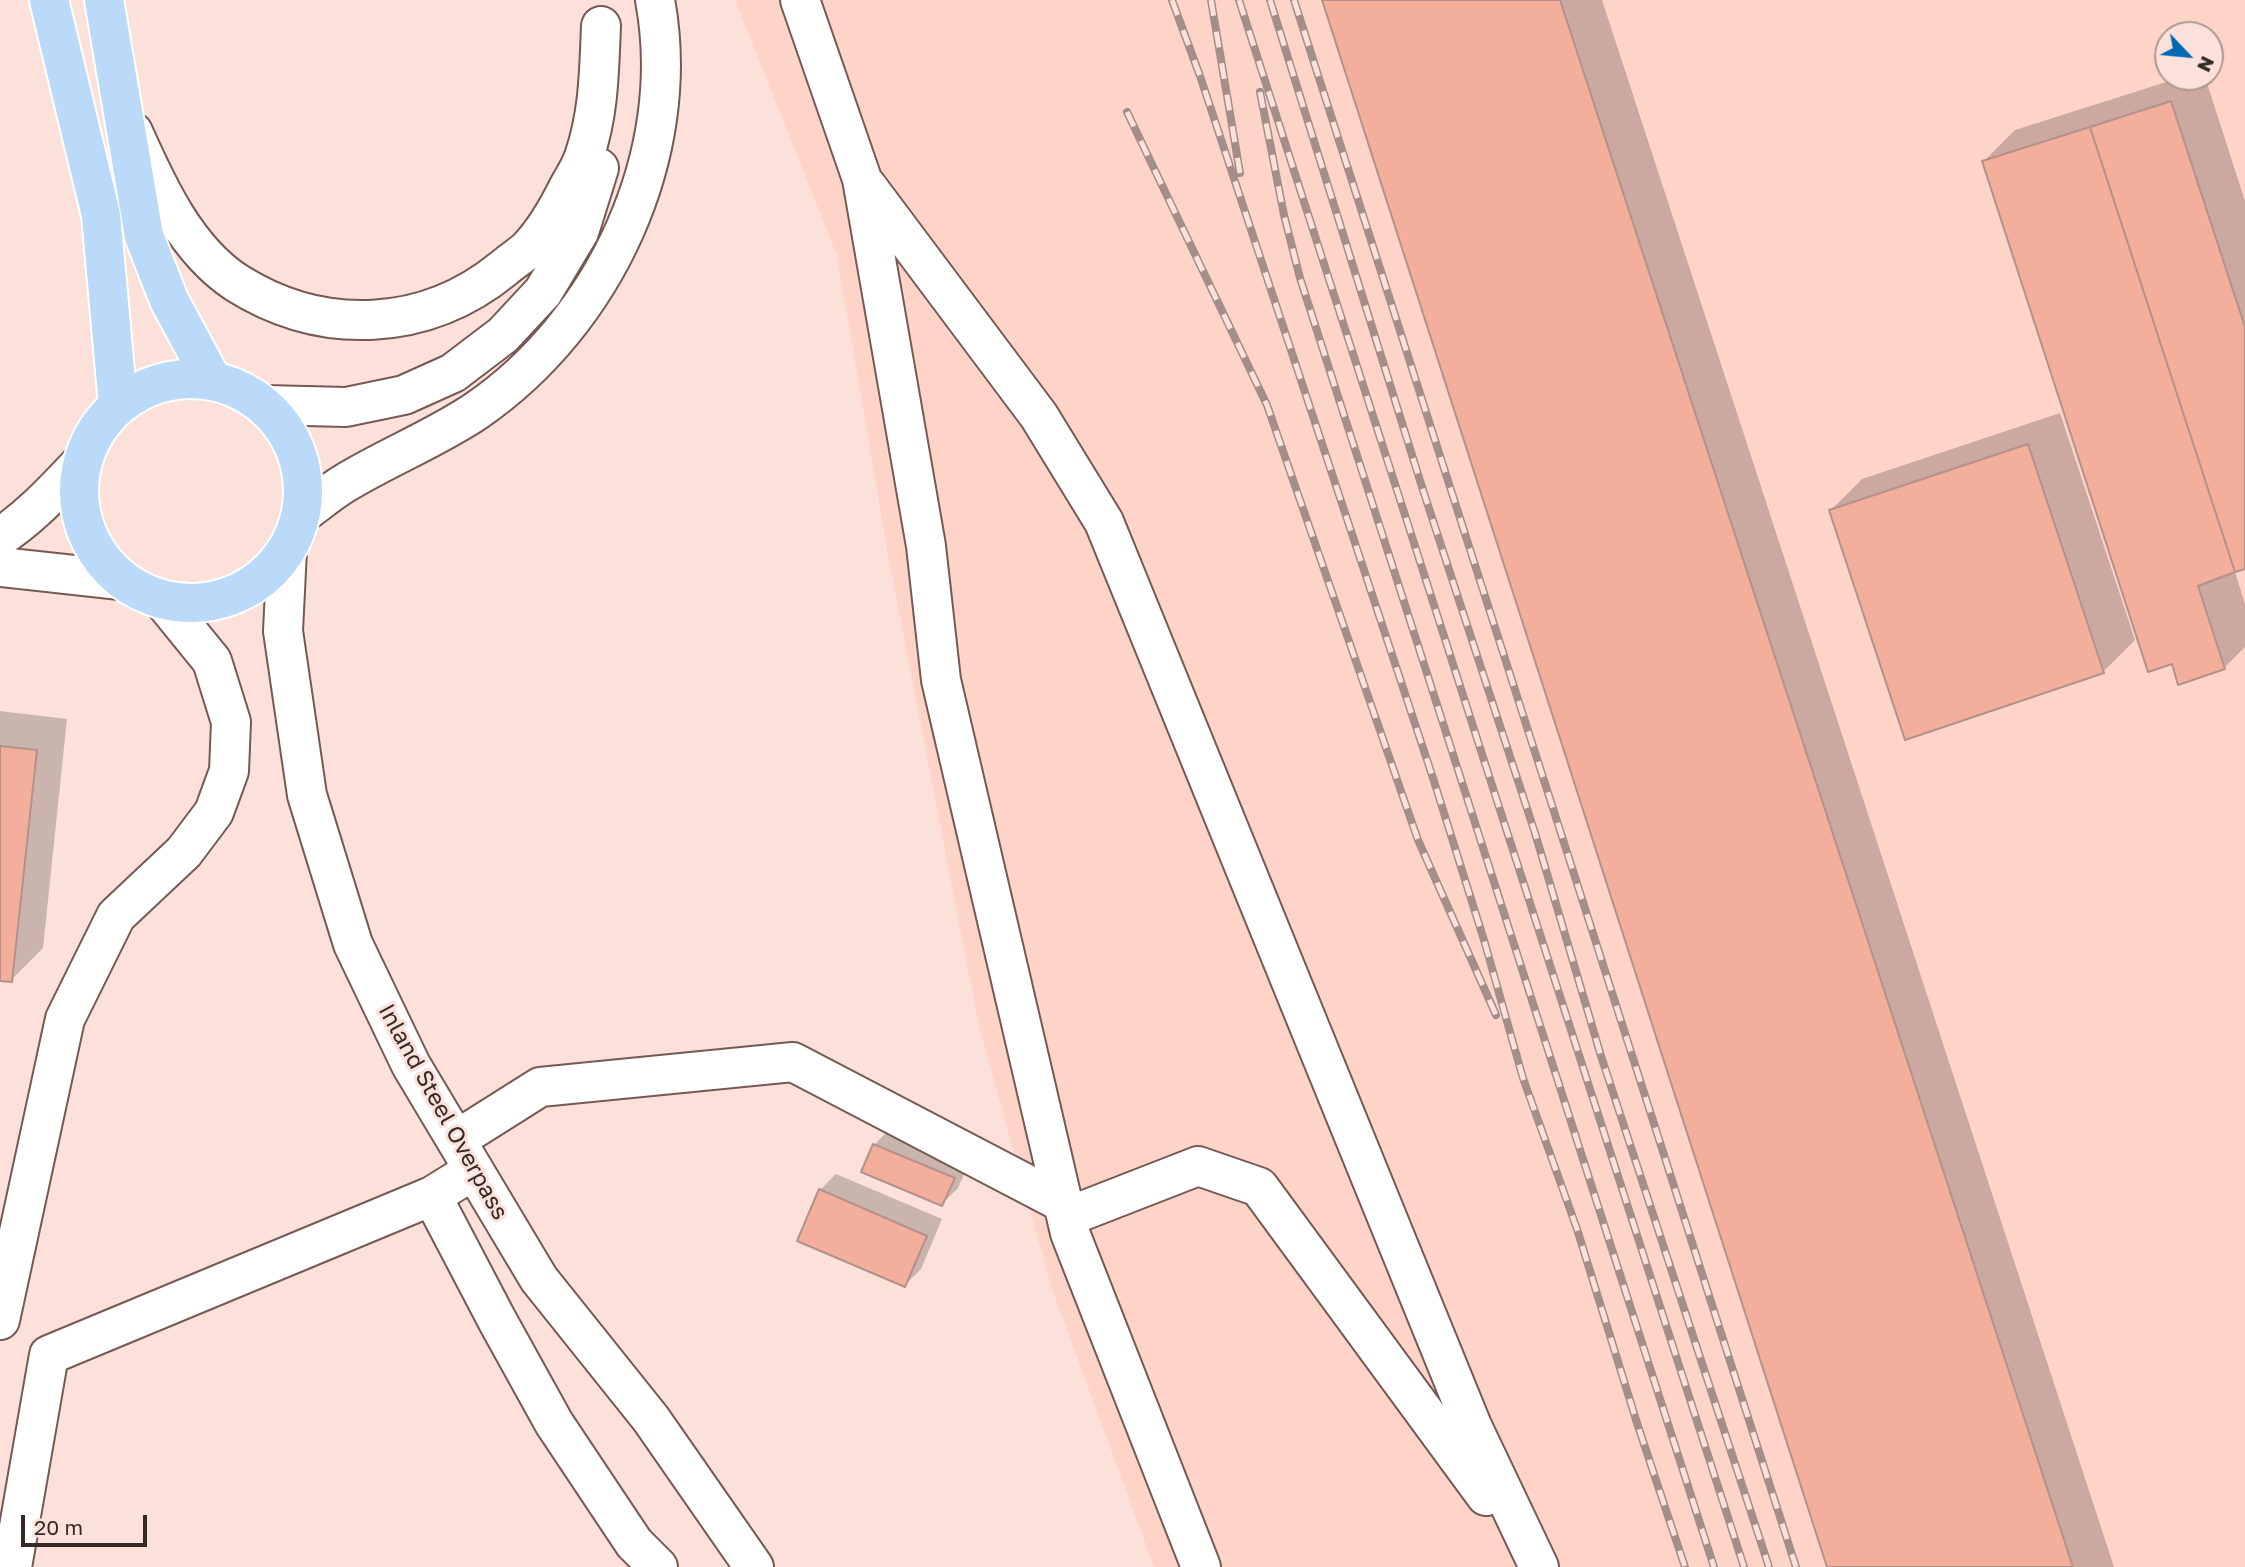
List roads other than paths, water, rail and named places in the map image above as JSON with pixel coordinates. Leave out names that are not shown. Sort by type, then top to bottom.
[{"type":"main road","points":[[49,0],[101,215],[118,405]]},
{"type":"main road","points":[[104,0],[144,236],[169,300],[212,380]]},
{"type":"main road","points":[[178,379],[212,380],[240,389],[265,405],[284,428],[298,454],[304,484],[302,514],[287,550],[264,577],[234,596],[200,605],[164,602],[141,593],[120,580],[98,556],[83,528],[78,495],[81,463],[95,431],[118,405],[146,387],[178,379]]},
{"type":"street","points":[[302,514],[344,484],[475,412],[529,370],[569,323],[603,275],[627,225],[649,165],[661,97],[661,32],[655,0]]},
{"type":"street","points":[[800,0],[862,179],[926,545],[941,680],[1070,1233],[1200,1567]]},
{"type":"street","points":[[120,104],[153,177],[177,218],[204,254],[236,282],[274,302],[318,317],[365,321],[414,315],[452,302],[490,280],[529,248],[558,206],[583,159],[597,106],[597,13]]},
{"type":"street","points":[[265,405],[346,407],[404,395],[453,373],[503,335],[543,292],[579,232],[599,167],[606,97],[597,13]]},
{"type":"street","points":[[862,179],[1039,416],[1104,522],[1472,1426],[1538,1567]]},
{"type":"street","points":[[0,537],[48,498],[81,463]]},
{"type":"street","name":"Inland Steel Overpass","points":[[287,550],[283,631],[307,795],[353,944],[411,1065],[538,1279],[651,1419],[754,1567]]},
{"type":"street","points":[[0,567],[120,580]]},
{"type":"street","points":[[0,1320],[65,1020],[116,916],[184,852],[214,812],[229,771],[231,722],[212,662],[164,602]]},
{"type":"street","points":[[12,1567],[11,1500],[49,1355],[432,1196],[465,1155],[540,1087],[793,1062],[1065,1210],[1198,1166],[1259,1186],[1538,1567]]},
{"type":"street","points":[[432,1196],[554,1423],[634,1543],[658,1567]]},
{"type":"railway","points":[[1172,0],[1200,76],[1432,775],[1484,940],[1523,1078],[1577,1229],[1685,1567]]},
{"type":"railway","points":[[1211,0],[1240,173]]},
{"type":"railway","points":[[1239,0],[1744,1567]]},
{"type":"railway","points":[[1270,0],[1422,487],[1535,833],[1601,1056],[1769,1567]]},
{"type":"railway","points":[[1294,0],[1796,1567]]},
{"type":"railway","points":[[1260,92],[1284,215],[1300,278],[1714,1567]]},
{"type":"railway","points":[[1127,112],[1267,405],[1418,840],[1496,1015]]}]
